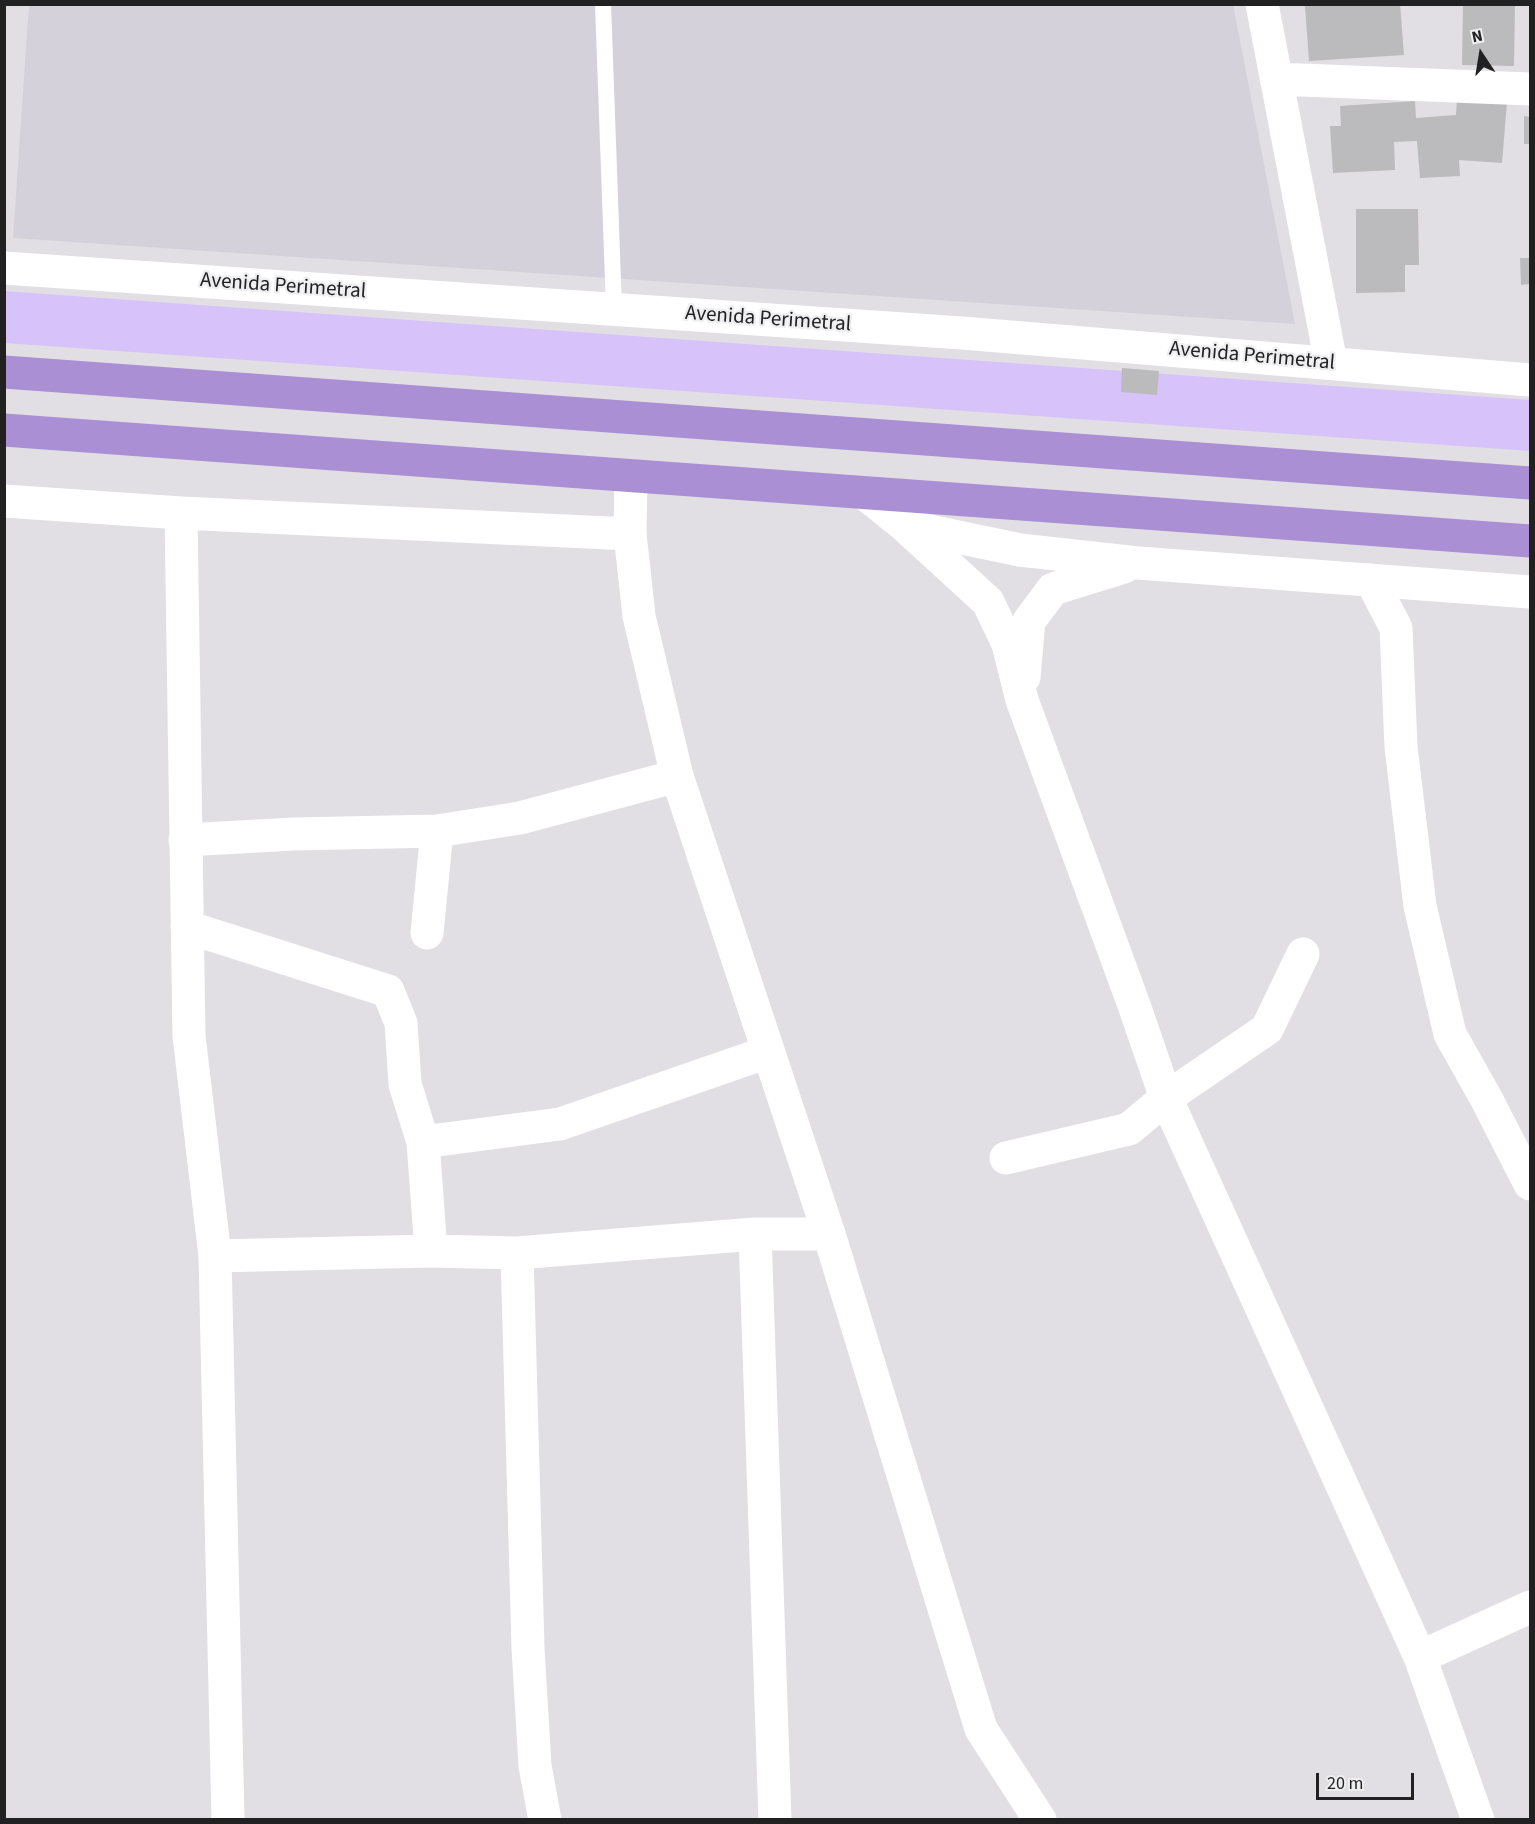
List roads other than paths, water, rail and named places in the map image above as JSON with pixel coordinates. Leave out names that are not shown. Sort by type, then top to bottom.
[{"type":"highway","points":[[4,372],[1530,483]]},
{"type":"highway","points":[[4,430],[1530,541]]},
{"type":"street","points":[[1262,4],[1331,363]]},
{"type":"street","points":[[1276,79],[1530,89]]},
{"type":"street","name":"Avenida Perimetral","points":[[4,268],[962,333],[1530,380]]},
{"type":"street","points":[[632,476],[630,534],[639,616],[677,776],[829,1234],[981,1729],[1040,1820]]},
{"type":"street","points":[[864,493],[905,526],[988,602],[1008,644],[1022,700],[1166,1098],[1420,1657],[1478,1820]]},
{"type":"street","points":[[4,501],[181,513],[630,534]]},
{"type":"street","points":[[181,513],[189,1036],[215,1256],[228,1820]]},
{"type":"street","points":[[905,526],[1020,550],[1138,563],[1530,592]]},
{"type":"street","points":[[1022,700],[1029,621],[1053,589],[1138,563]]},
{"type":"street","points":[[1371,580],[1396,628],[1401,747],[1420,906],[1450,1034],[1530,1184]]},
{"type":"street","points":[[185,840],[294,834],[437,831],[520,818],[677,776]]},
{"type":"street","points":[[427,933],[437,831]]},
{"type":"street","points":[[187,927],[388,991],[401,1023],[405,1084],[423,1142],[431,1251]]},
{"type":"street","points":[[1006,1158],[1129,1129],[1166,1098],[1267,1029],[1304,954]]},
{"type":"street","points":[[423,1142],[560,1124],[768,1052]]},
{"type":"street","points":[[215,1256],[431,1251],[517,1253],[755,1234],[829,1234]]},
{"type":"street","points":[[755,1234],[775,1820]]},
{"type":"street","points":[[517,1253],[528,1648],[535,1766],[545,1820]]},
{"type":"street","points":[[1420,1657],[1530,1607]]},
{"type":"lane","points":[[603,4],[614,309]]}]
